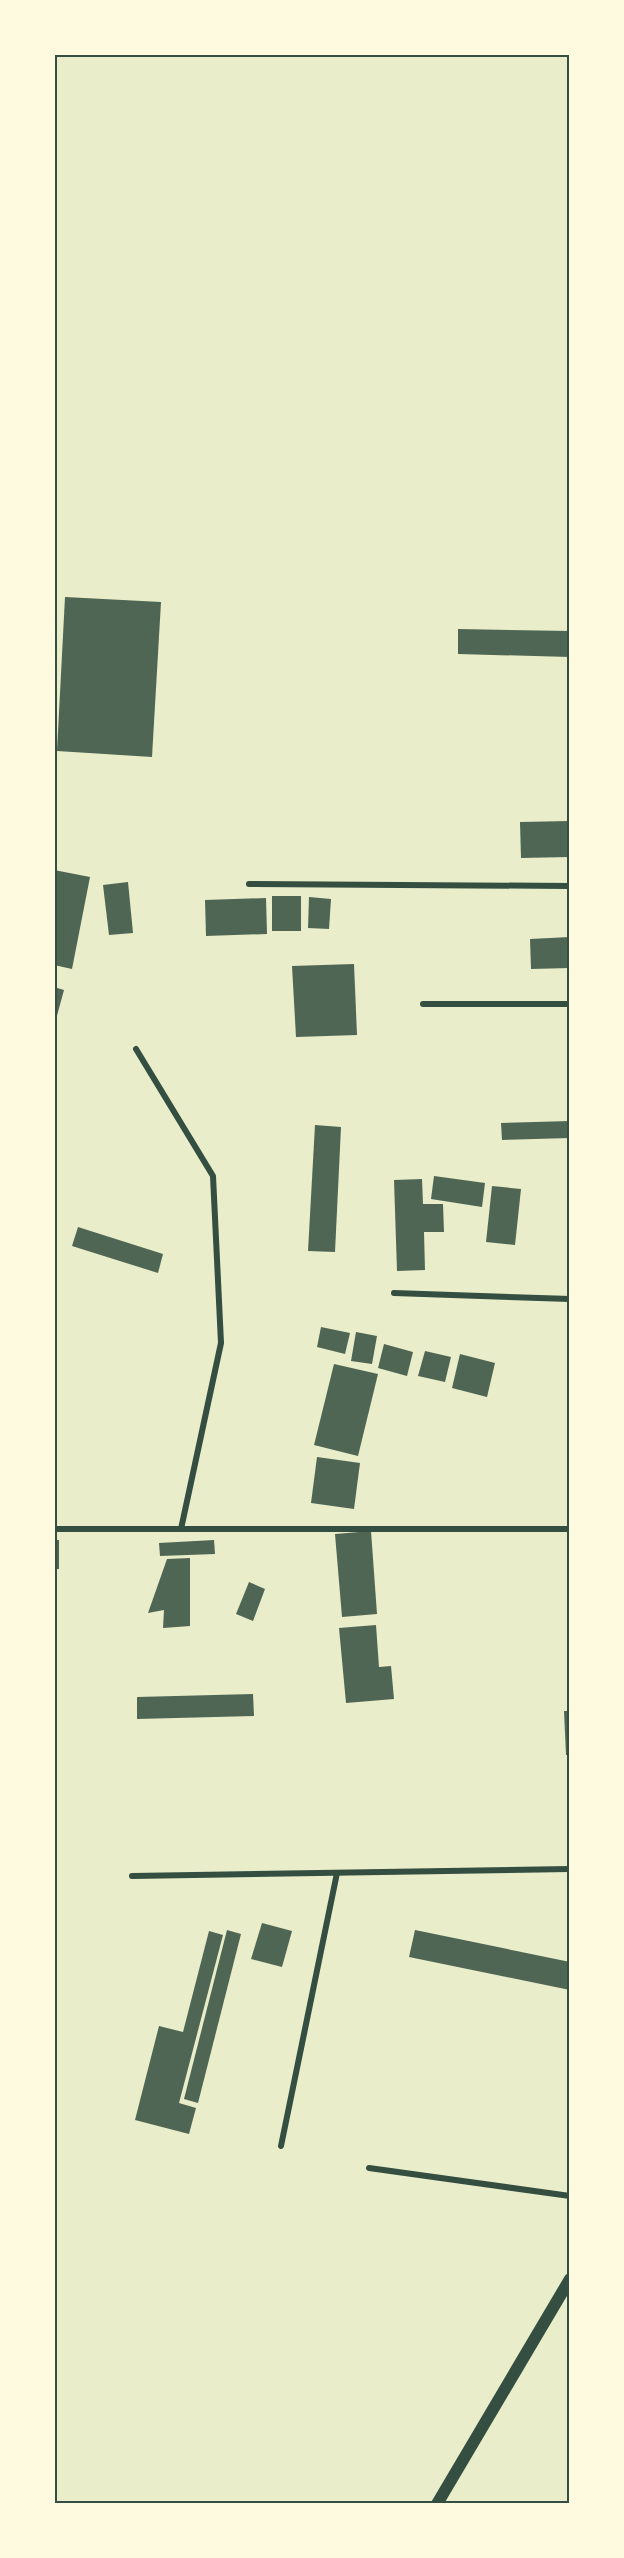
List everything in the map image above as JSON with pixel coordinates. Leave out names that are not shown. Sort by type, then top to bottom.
[{"type":"main road","points":[[437,2504],[570,2279]]},
{"type":"street","points":[[249,884],[570,886]]},
{"type":"street","points":[[423,1004],[570,1004]]},
{"type":"street","points":[[136,1049],[213,1176],[221,1343],[181,1528]]},
{"type":"street","points":[[394,1293],[570,1299]]},
{"type":"street","points":[[54,1528],[570,1529]]},
{"type":"street","points":[[132,1876],[570,1869]]},
{"type":"street","points":[[281,2146],[338,1873]]},
{"type":"street","points":[[369,2168],[570,2196]]},
{"type":"building","points":[[65,597],[161,602],[152,757],[57,751]]},
{"type":"building","points":[[458,629],[570,631],[570,657],[458,654]]},
{"type":"building","points":[[570,821],[570,857],[521,858],[520,822]]},
{"type":"building","points":[[54,870],[90,877],[72,969],[54,965]]},
{"type":"building","points":[[128,882],[133,933],[109,935],[103,885]]},
{"type":"building","points":[[272,896],[301,896],[301,931],[272,931]]},
{"type":"building","points":[[309,897],[331,899],[329,929],[308,928]]},
{"type":"building","points":[[266,898],[267,934],[206,936],[205,900]]},
{"type":"building","points":[[570,937],[570,968],[531,969],[530,939]]},
{"type":"building","points":[[354,964],[357,1035],[296,1037],[292,966]]},
{"type":"building","points":[[54,987],[64,990],[55,1023],[54,1023]]},
{"type":"building","points":[[570,1121],[570,1138],[502,1140],[501,1123]]},
{"type":"building","points":[[315,1125],[341,1127],[335,1252],[308,1251]]},
{"type":"building","points":[[434,1176],[485,1183],[482,1207],[431,1199]]},
{"type":"building","points":[[422,1179],[423,1204],[443,1204],[444,1232],[424,1232],[425,1270],[397,1271],[394,1180]]},
{"type":"building","points":[[492,1186],[521,1189],[515,1245],[486,1242]]},
{"type":"building","points":[[78,1227],[163,1254],[158,1273],[72,1246]]},
{"type":"building","points":[[321,1327],[350,1333],[345,1354],[317,1347]]},
{"type":"building","points":[[356,1332],[377,1336],[372,1364],[351,1361]]},
{"type":"building","points":[[384,1344],[413,1352],[407,1376],[378,1368]]},
{"type":"building","points":[[425,1351],[451,1357],[445,1382],[418,1376]]},
{"type":"building","points":[[460,1354],[495,1363],[487,1397],[452,1388]]},
{"type":"building","points":[[334,1364],[378,1374],[358,1456],[314,1445]]},
{"type":"building","points":[[317,1457],[360,1463],[354,1509],[311,1503]]},
{"type":"building","points":[[371,1531],[377,1614],[342,1617],[335,1534]]},
{"type":"building","points":[[54,1540],[59,1540],[59,1569],[54,1569]]},
{"type":"building","points":[[214,1540],[215,1554],[160,1556],[159,1543]]},
{"type":"building","points":[[190,1558],[190,1626],[163,1628],[164,1610],[148,1613],[167,1559]]},
{"type":"building","points":[[249,1582],[265,1589],[253,1621],[236,1614]]},
{"type":"building","points":[[376,1625],[379,1667],[391,1666],[394,1699],[346,1703],[339,1628]]},
{"type":"building","points":[[253,1694],[254,1716],[137,1719],[137,1697]]},
{"type":"building","points":[[564,1711],[570,1711],[570,1755],[566,1755]]},
{"type":"building","points":[[262,1923],[292,1931],[282,1967],[251,1959]]},
{"type":"building","points":[[227,1930],[241,1934],[198,2103],[184,2099]]},
{"type":"building","points":[[415,1930],[570,1962],[570,1990],[409,1957]]},
{"type":"building","points":[[209,1931],[223,1935],[179,2103],[196,2108],[189,2134],[135,2120],[159,2026],[183,2032]]}]
